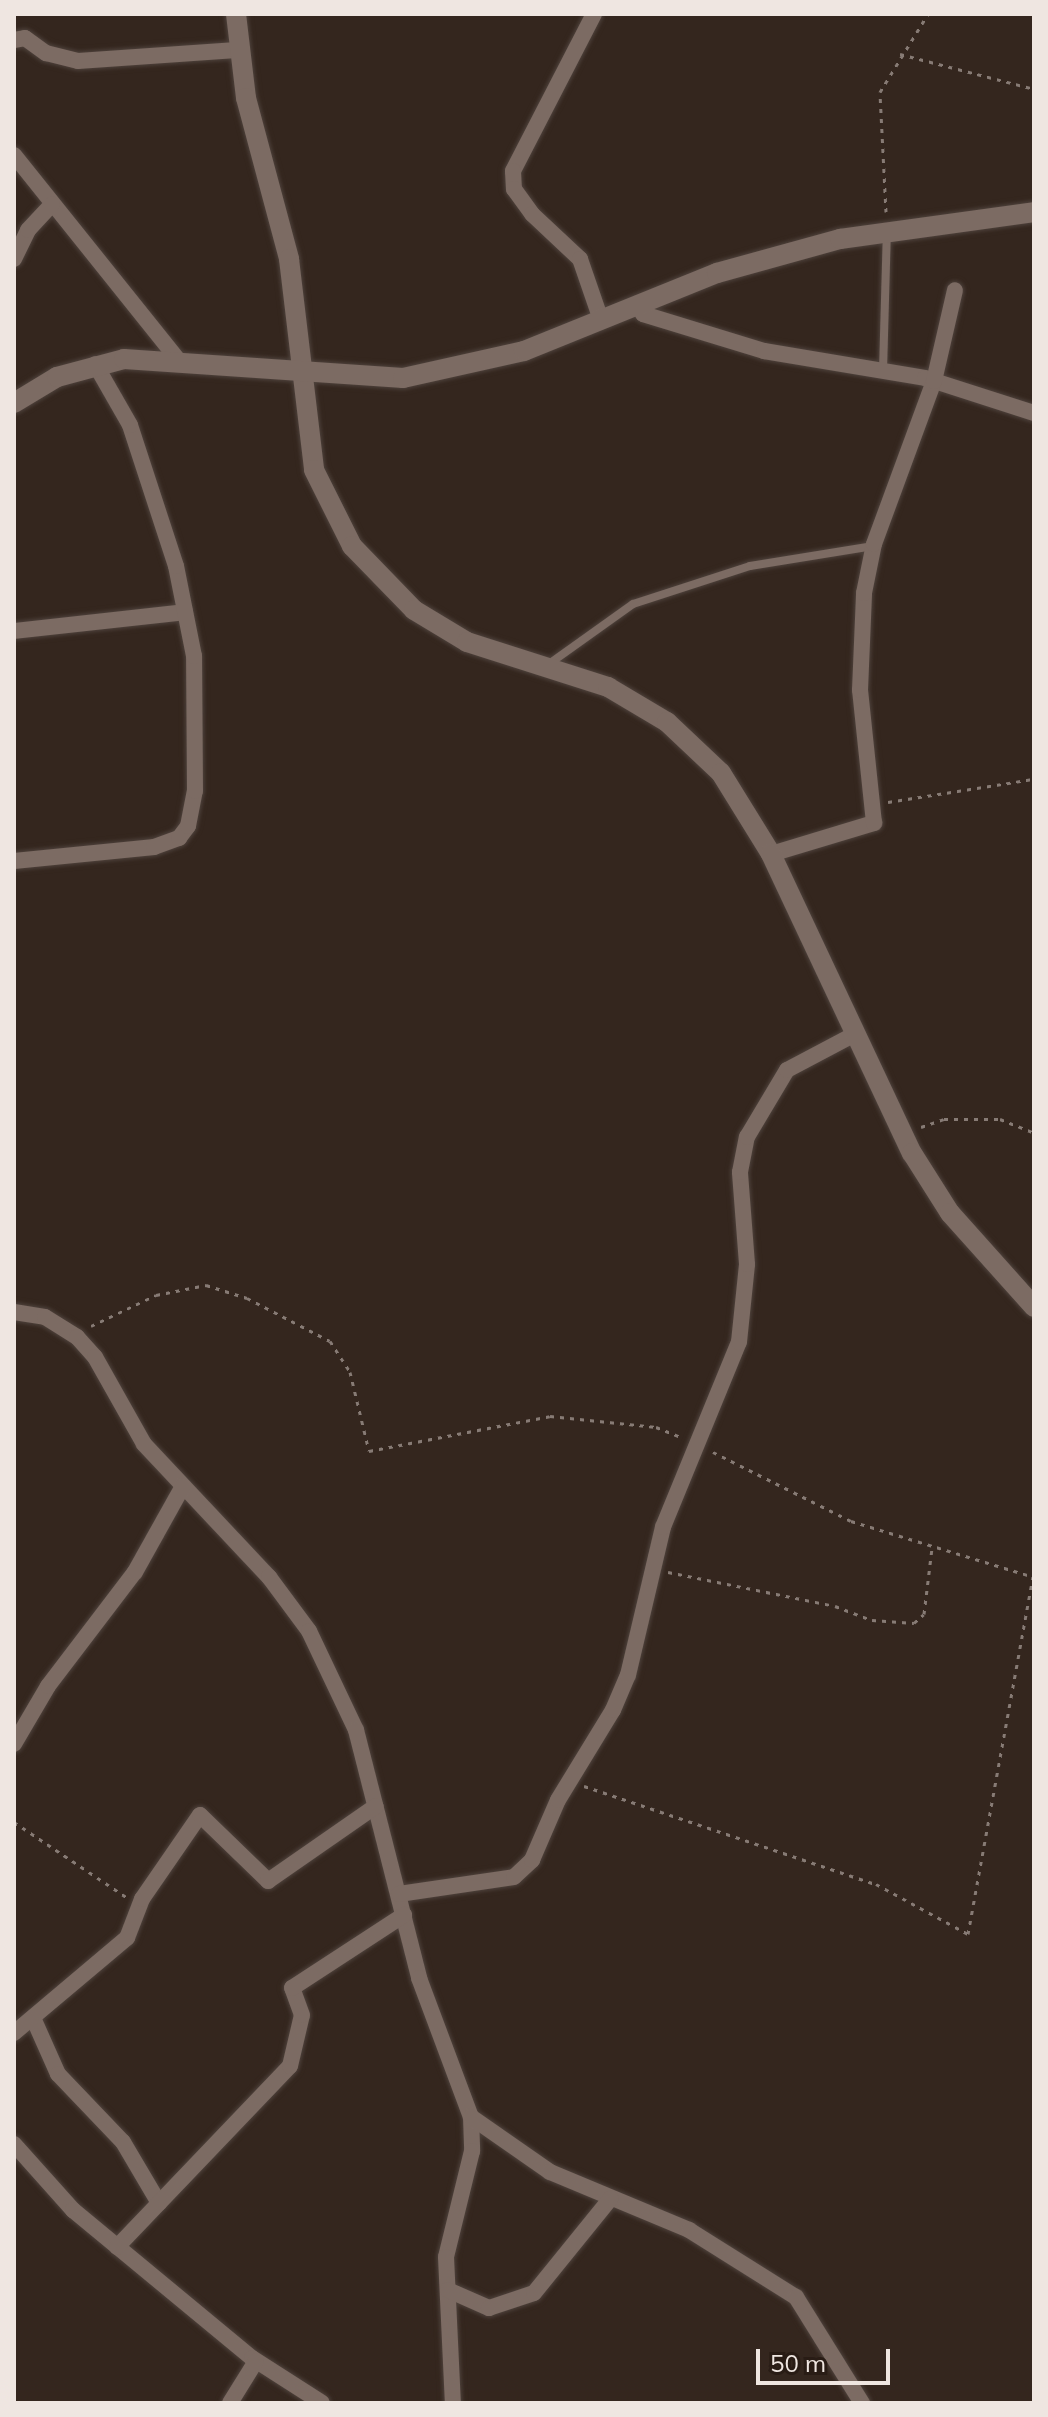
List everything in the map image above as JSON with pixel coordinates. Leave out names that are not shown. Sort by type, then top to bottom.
[{"type":"street","points":[[236,14],[237,50],[289,259],[314,470],[352,546],[414,610],[467,642],[608,687],[667,722],[721,773],[771,854],[902,1134],[950,1213],[1034,1307]]},
{"type":"street","points":[[594,14],[513,171],[514,189],[580,259],[600,317]]},
{"type":"street","points":[[14,40],[25,38],[46,53],[78,61],[237,50]]},
{"type":"street","points":[[14,155],[178,360]]},
{"type":"street","points":[[14,259],[28,230],[52,204]]},
{"type":"street","points":[[14,403],[57,377],[95,364],[178,360],[403,378],[524,351],[600,317],[773,256],[887,230],[1034,212]]},
{"type":"street","points":[[771,854],[874,823],[860,690],[864,593],[874,546],[934,381],[955,290]]},
{"type":"street","points":[[638,304],[643,314],[764,351],[934,381],[1034,413]]},
{"type":"street","points":[[14,861],[154,847],[179,838],[188,826],[195,791],[194,656],[185,612],[136,439],[95,364]]},
{"type":"street","points":[[14,631],[185,612]]},
{"type":"street","points":[[399,1894],[514,1877],[532,1860],[558,1800],[573,1783],[628,1675],[663,1527],[700,1445],[746,1307],[739,1197],[747,1137],[787,1070],[855,1034]]},
{"type":"street","points":[[14,1312],[45,1317],[72,1334],[95,1357],[144,1444],[269,1577],[309,1631],[356,1730],[419,1978],[471,2117],[466,2181],[448,2227],[453,2403]]},
{"type":"street","points":[[14,1744],[48,1686],[135,1572],[183,1486]]},
{"type":"street","points":[[14,2033],[34,2020],[127,1938],[139,1906],[200,1815],[268,1881],[376,1806]]},
{"type":"street","points":[[117,2247],[290,2066],[302,2015],[292,1988],[404,1915]]},
{"type":"street","points":[[34,2020],[58,2074],[123,2142],[159,2203]]},
{"type":"street","points":[[471,2117],[550,2172],[689,2230],[796,2297],[862,2403]]},
{"type":"street","points":[[14,2144],[33,2172],[117,2247],[256,2361],[322,2403]]},
{"type":"street","points":[[448,2290],[489,2308],[534,2293],[611,2198]]},
{"type":"street","points":[[230,2403],[256,2361]]},
{"type":"lane","points":[[883,371],[887,230]]},
{"type":"lane","points":[[543,668],[633,604],[750,566],[874,546]]},
{"type":"path","points":[[887,230],[880,92],[900,54],[928,14]]},
{"type":"path","points":[[900,54],[1034,89]]},
{"type":"path","points":[[871,804],[1034,779]]},
{"type":"path","points":[[902,1134],[944,1119],[1000,1119],[1034,1133]]},
{"type":"path","points":[[72,1334],[156,1295],[206,1285],[247,1298],[330,1341],[350,1372],[369,1451],[550,1416],[656,1427],[700,1445],[851,1521],[1033,1577],[968,1934],[876,1884],[573,1783]]},
{"type":"path","points":[[653,1568],[835,1606],[872,1620],[914,1623],[924,1614],[932,1548]]},
{"type":"path","points":[[14,1822],[139,1906]]}]
